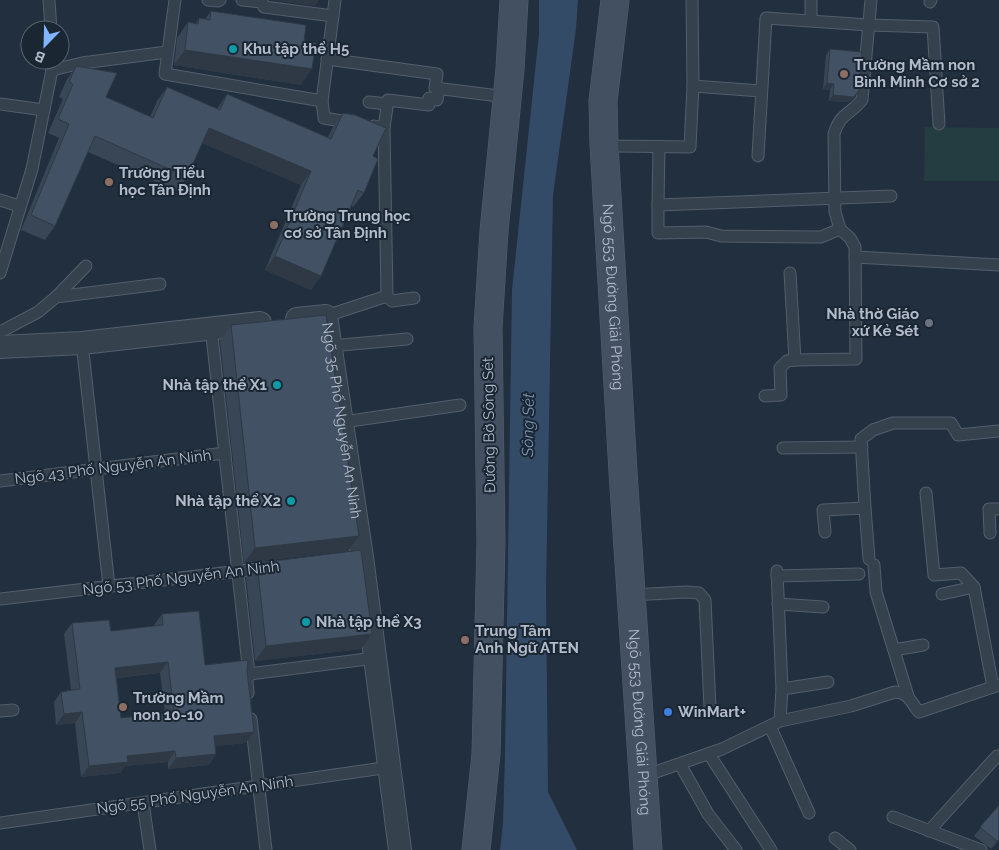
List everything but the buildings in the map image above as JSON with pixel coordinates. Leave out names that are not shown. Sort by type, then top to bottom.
[{"type":"street","name":"Đường Bờ Sông Sét","points":[[476,850],[486,754],[491,542],[488,328],[494,231],[514,0]]},
{"type":"street","name":"Ngõ 553 Đường Giải Phóng","points":[[615,0],[603,101],[604,144],[648,850]]},
{"type":"street","name":"Ngõ 35 Phố Nguyễn An Ninh","points":[[0,347],[82,342],[326,316],[343,422],[357,557],[375,658],[400,850]]},
{"type":"lane","points":[[50,0],[50,20]]},
{"type":"lane","points":[[175,0],[164,74],[322,101]]},
{"type":"lane","points":[[208,0],[218,2],[220,0]]},
{"type":"lane","points":[[242,0],[262,2],[264,7],[333,16]]},
{"type":"lane","points":[[335,0],[322,101],[324,118],[384,128]]},
{"type":"lane","points":[[604,144],[617,146],[690,147],[694,86],[692,0]]},
{"type":"lane","points":[[811,0],[811,20]]},
{"type":"lane","points":[[765,396],[781,396],[780,368],[787,361],[856,359],[855,246],[850,238],[840,229],[834,212],[834,134],[838,122],[844,115],[856,108],[862,100],[871,0]]},
{"type":"lane","points":[[758,156],[766,18],[933,27],[939,124]]},
{"type":"lane","points":[[70,63],[166,52]]},
{"type":"lane","points":[[327,59],[437,74],[435,88],[507,97]]},
{"type":"lane","points":[[0,273],[19,206],[32,169],[51,70]]},
{"type":"lane","points":[[694,86],[762,91]]},
{"type":"lane","points":[[414,298],[392,301],[387,296],[384,128],[388,100],[429,105],[429,98],[436,100],[439,88]]},
{"type":"lane","points":[[369,102],[387,104]]},
{"type":"lane","points":[[0,104],[44,110]]},
{"type":"lane","points":[[659,147],[658,233],[706,232],[720,236],[821,237],[840,229]]},
{"type":"lane","points":[[658,205],[891,196]]},
{"type":"lane","points":[[0,200],[19,206]]},
{"type":"lane","points":[[854,257],[999,265]]},
{"type":"lane","points":[[0,332],[38,312],[56,298],[86,266]]},
{"type":"lane","points":[[790,273],[795,360]]},
{"type":"lane","points":[[56,298],[160,284]]},
{"type":"lane","points":[[326,316],[387,296]]},
{"type":"lane","points":[[211,328],[250,674],[247,681],[266,850]]},
{"type":"lane","points":[[331,346],[407,339]]},
{"type":"lane","points":[[82,342],[110,586]]},
{"type":"lane","points":[[343,422],[460,405]]},
{"type":"lane","points":[[926,493],[934,575],[961,573],[974,587],[996,686],[919,712],[908,696],[876,592],[864,508],[861,439],[873,430],[893,423],[951,423],[958,435],[999,431]]},
{"type":"lane","points":[[783,448],[862,448]]},
{"type":"lane","name":"Ngõ 43 Phố Nguyễn An Ninh","points":[[0,481],[225,453]]},
{"type":"lane","points":[[824,532],[823,510],[864,508]]},
{"type":"lane","points":[[990,533],[989,509],[999,509]]},
{"type":"lane","name":"Ngõ 53 Phố Nguyễn An Ninh","points":[[0,599],[276,566]]},
{"type":"lane","points":[[809,813],[775,724],[782,689],[777,574],[859,574]]},
{"type":"lane","points":[[942,594],[974,587]]},
{"type":"lane","points":[[632,595],[686,592],[699,593],[705,600],[710,708]]},
{"type":"lane","points":[[778,604],[823,607]]},
{"type":"lane","points":[[894,650],[923,645]]},
{"type":"lane","points":[[250,674],[375,658]]},
{"type":"lane","points":[[782,689],[828,682]]},
{"type":"lane","points":[[642,777],[709,754],[775,724],[852,706],[895,692],[908,696]]},
{"type":"lane","points":[[0,712],[14,710]]},
{"type":"lane","points":[[709,754],[771,850]]},
{"type":"lane","points":[[929,831],[997,756]]},
{"type":"lane","points":[[680,764],[708,814],[736,850]]},
{"type":"lane","name":"Ngõ 55 Phố Nguyễn An Ninh","points":[[0,823],[390,766]]},
{"type":"lane","points":[[143,803],[150,850]]},
{"type":"lane","points":[[893,816],[981,850]]},
{"type":"lane","points":[[835,838],[850,850]]},
{"type":"green space","points":[[925,127],[999,128],[999,181],[924,181]]},
{"type":"water","name":"Sông Sét","points":[[539,0],[578,0],[576,29],[553,195],[546,591],[548,792],[577,850],[500,850],[503,824],[505,756],[512,290],[539,34]]},
{"type":"place","name":"Khu tập thể H5","points":[[233,49]]},
{"type":"place","name":"Trường Mầm non Bình Minh Cơ sở 2","points":[[844,74]]},
{"type":"place","name":"Trường Tiểu học Tân Định","points":[[109,182]]},
{"type":"place","name":"Trường Trung học cơ sở Tân Định","points":[[274,225]]},
{"type":"place","name":"Nhà thờ Giáo xứ Kẻ Sét","points":[[929,323]]},
{"type":"place","name":"Nhà tập thể X1","points":[[277,385]]},
{"type":"place","name":"Nhà tập thể X2","points":[[291,501]]},
{"type":"place","name":"Nhà tập thể X3","points":[[306,622]]},
{"type":"place","name":"Trung Tâm Anh Ngữ ATEN","points":[[465,640]]},
{"type":"place","name":"Trường Mầm non 10-10","points":[[123,707]]},
{"type":"place","name":"WinMart+","points":[[668,712]]}]
